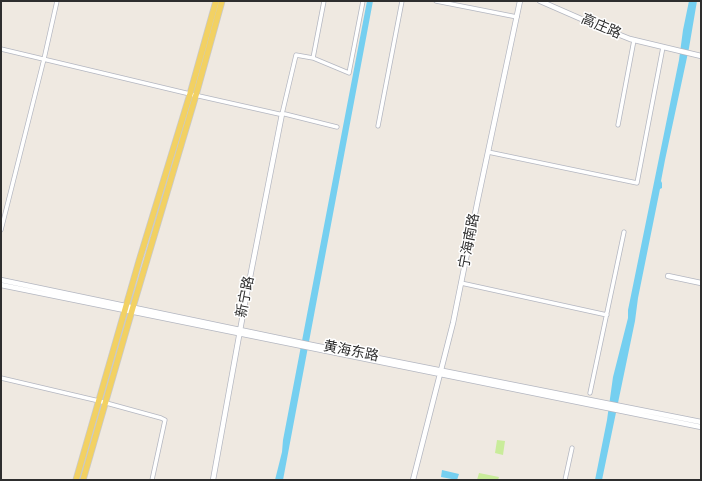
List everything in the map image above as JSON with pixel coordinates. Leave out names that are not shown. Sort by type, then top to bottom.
[{"type":"main road","points":[[83,480],[193,94],[216,1]]},
{"type":"main road","points":[[76,480],[126,308],[222,1]]},
{"type":"street","points":[[1,230],[57,1]]},
{"type":"street","points":[[313,58],[324,1]]},
{"type":"street","points":[[282,114],[296,55],[313,58],[349,73],[363,1]]},
{"type":"street","points":[[378,126],[402,1]]},
{"type":"street","points":[[436,1],[517,17]]},
{"type":"street","name":"宁海南路","points":[[413,480],[453,323],[520,1]]},
{"type":"street","name":"高庄路","points":[[540,1],[634,40],[663,48],[665,50],[701,58]]},
{"type":"street","points":[[618,125],[634,40]]},
{"type":"street","points":[[488,152],[636,183],[663,48]]},
{"type":"street","points":[[1,49],[337,127]]},
{"type":"street","name":"新宁路","points":[[213,480],[282,114]]},
{"type":"street","points":[[590,393],[624,232]]},
{"type":"street","points":[[668,276],[701,283]]},
{"type":"street","name":"黄海东路","points":[[1,280],[126,308]]},
{"type":"street","points":[[461,283],[607,315]]},
{"type":"street","name":"黄海东路","points":[[1,285],[132,309],[312,347],[620,408],[701,422]]},
{"type":"street","points":[[1,378],[99,401],[165,420],[152,480]]},
{"type":"street","name":"黄海东路","points":[[620,408],[701,427]]},
{"type":"street","points":[[565,480],[572,448]]},
{"type":"green space","points":[[497,440],[505,441],[503,455],[495,453]]},
{"type":"green space","points":[[479,473],[499,477],[498,480],[477,480]]},
{"type":"water","points":[[367,1],[373,1],[283,480],[275,480],[282,452],[283,440]]},
{"type":"water","points":[[689,1],[697,1],[689,48],[661,181],[662,188],[660,189],[638,298],[635,321],[602,480],[595,480],[607,420],[613,377],[628,318],[628,310],[679,60]]},
{"type":"water","points":[[442,470],[459,474],[457,480],[441,477]]}]
